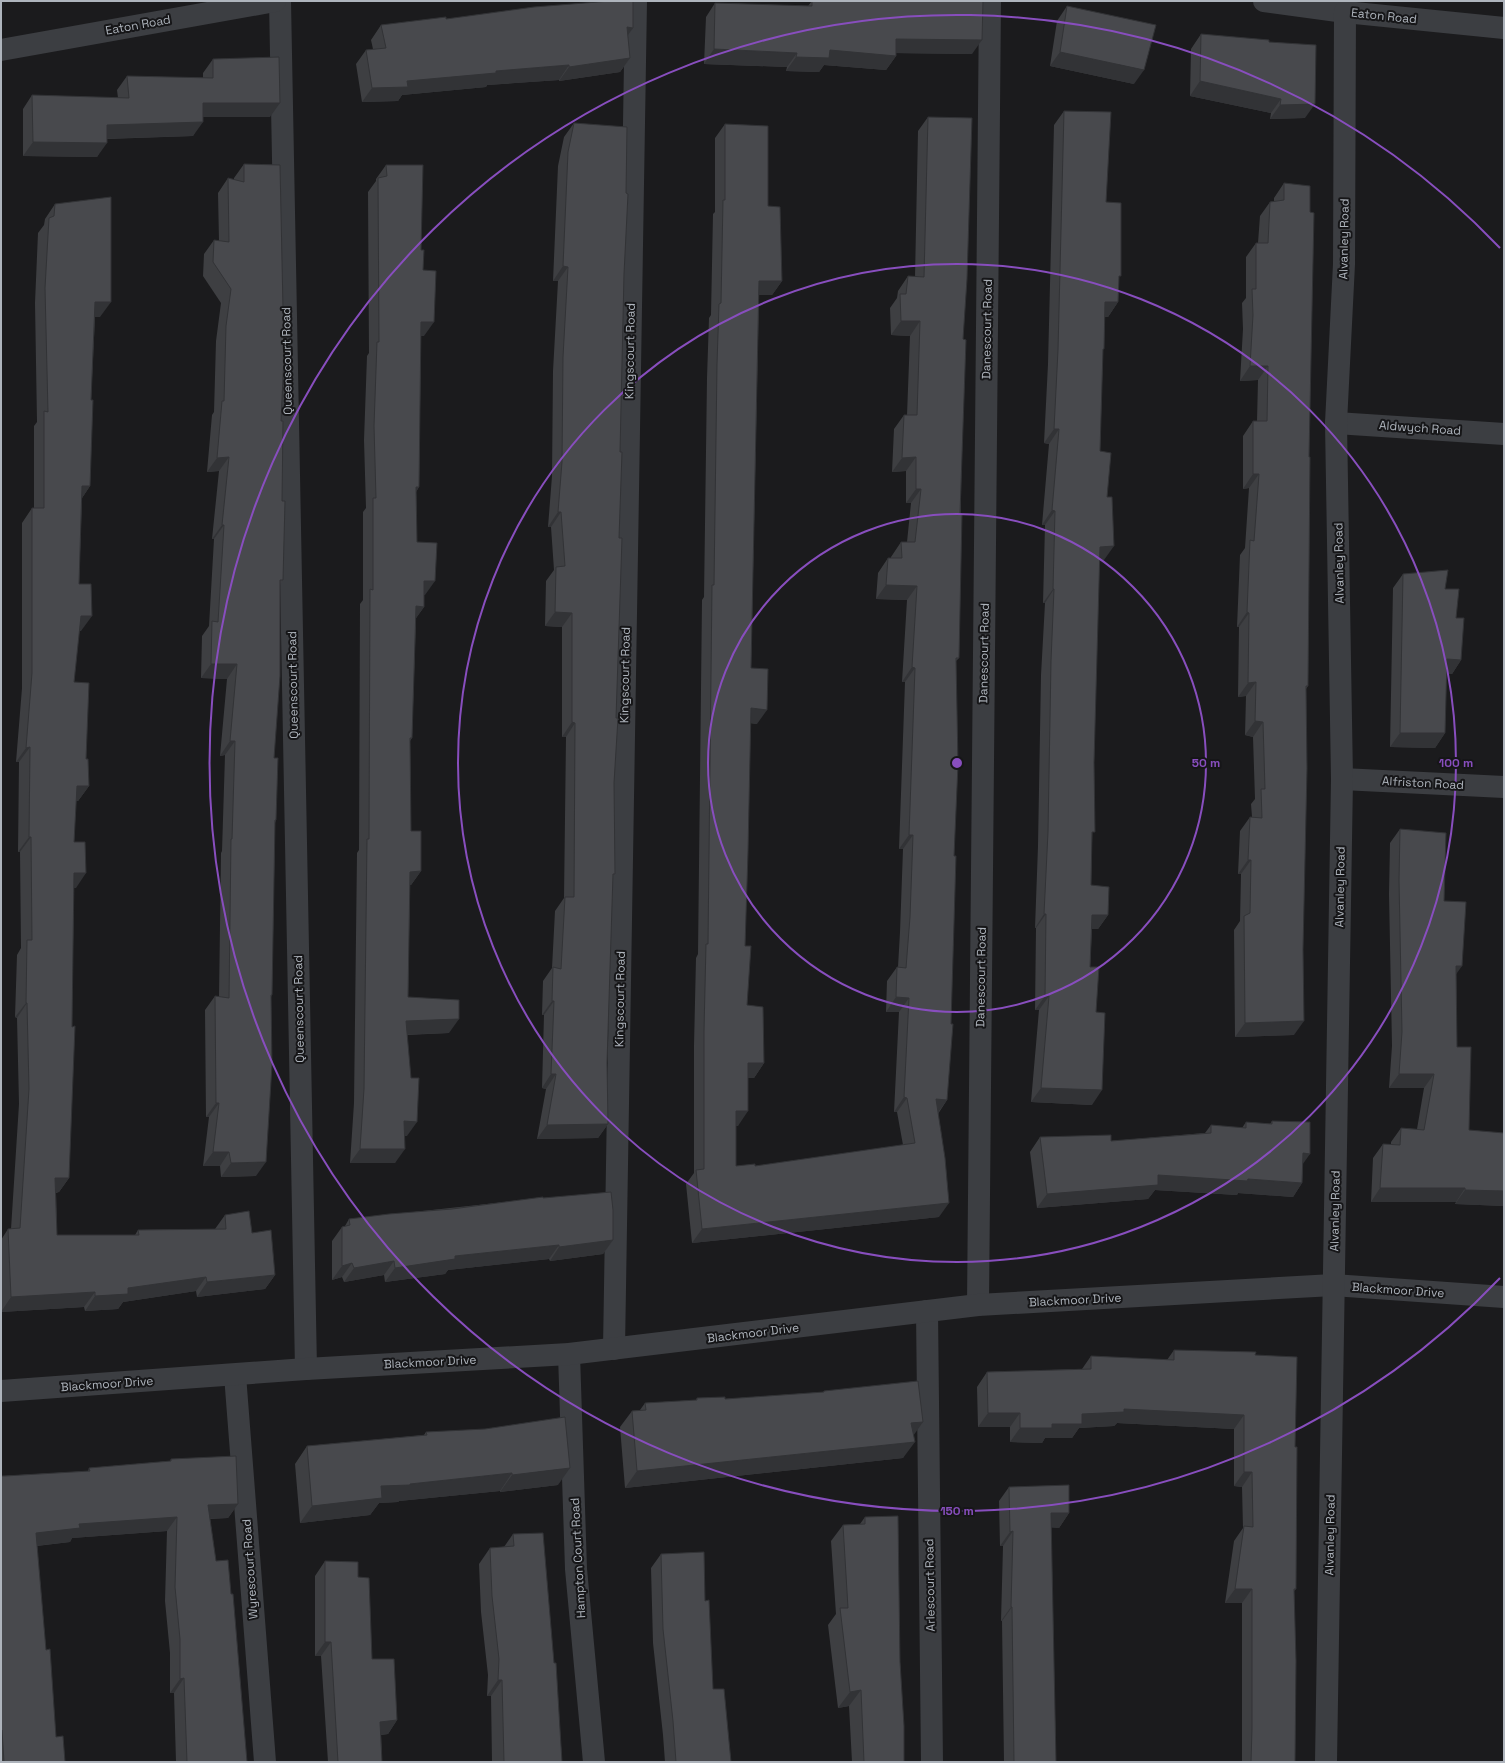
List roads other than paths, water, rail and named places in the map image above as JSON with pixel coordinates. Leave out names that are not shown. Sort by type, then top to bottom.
[{"type":"street","name":"Eaton Road","points":[[1,50],[275,1]]},
{"type":"street","name":"Queenscourt Road","points":[[280,1],[306,1369]]},
{"type":"street","name":"Kingscourt Road","points":[[614,1349],[636,1]]},
{"type":"street","name":"Danescourt Road","points":[[978,1305],[990,1]]},
{"type":"street","name":"Eaton Road","points":[[1264,1],[1345,12],[1504,28]]},
{"type":"street","name":"Alvanley Road","points":[[1326,1762],[1342,779],[1336,422],[1344,264],[1345,12]]},
{"type":"street","name":"Aldwych Road","points":[[1336,422],[1504,434]]},
{"type":"street","name":"Alfriston Road","points":[[1342,779],[1504,787]]},
{"type":"street","name":"Blackmoor Drive","points":[[1,1391],[306,1369],[569,1354],[978,1305],[1334,1285],[1504,1297]]},
{"type":"street","name":"Arlescourt Road","points":[[927,1311],[932,1762]]},
{"type":"street","name":"Hampton Court Road","points":[[569,1354],[576,1569],[594,1762]]},
{"type":"street","name":"Wyrescourt Road","points":[[236,1375],[265,1762]]}]
